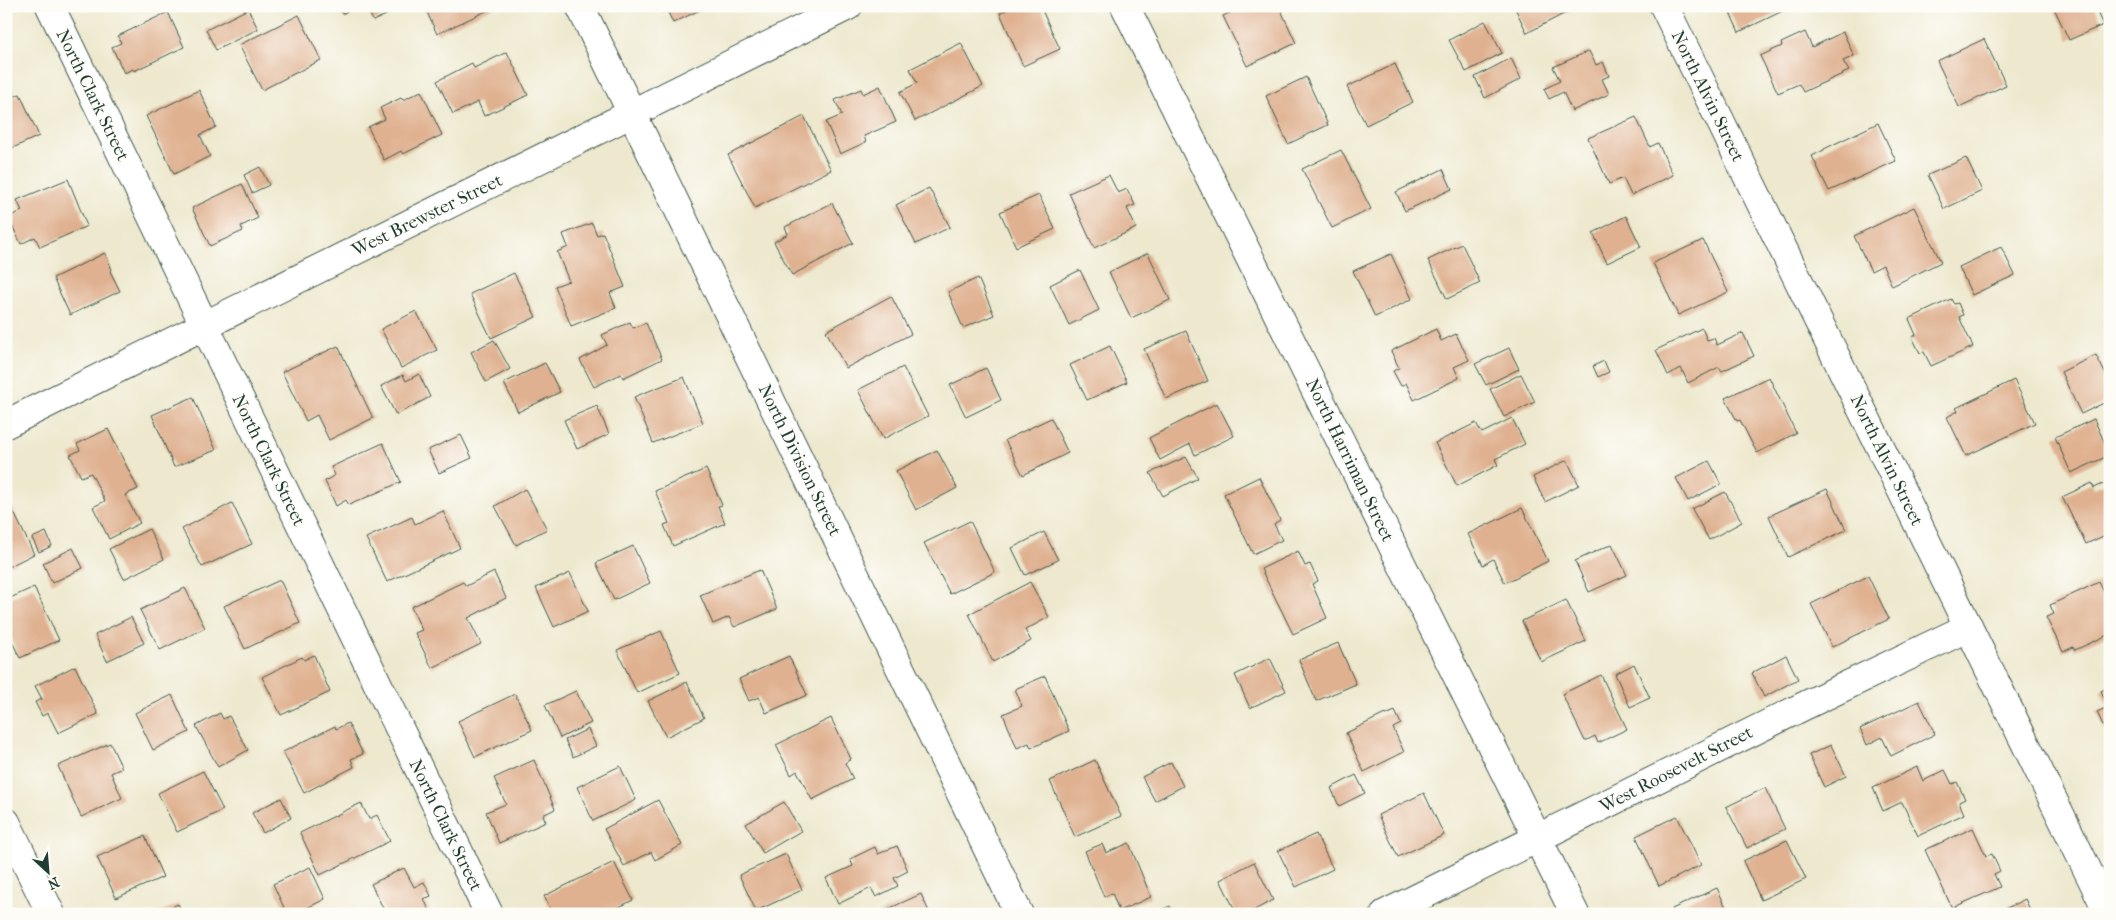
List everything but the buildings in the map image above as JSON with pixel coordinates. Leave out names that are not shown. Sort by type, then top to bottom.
[{"type":"street","name":"North Clark Street","points":[[50,6],[203,326],[489,914]]},
{"type":"street","name":"North Division Street","points":[[580,6],[633,112],[1019,914]]},
{"type":"street","name":"West Brewster Street","points":[[6,424],[848,6]]},
{"type":"street","name":"North Harriman Street","points":[[1125,6],[1575,914]]},
{"type":"street","name":"North Alvin Street","points":[[1664,6],[2108,914]]},
{"type":"street","name":"West Roosevelt Street","points":[[1384,914],[1806,704],[1969,627]]},
{"type":"street","points":[[6,822],[51,914]]}]
